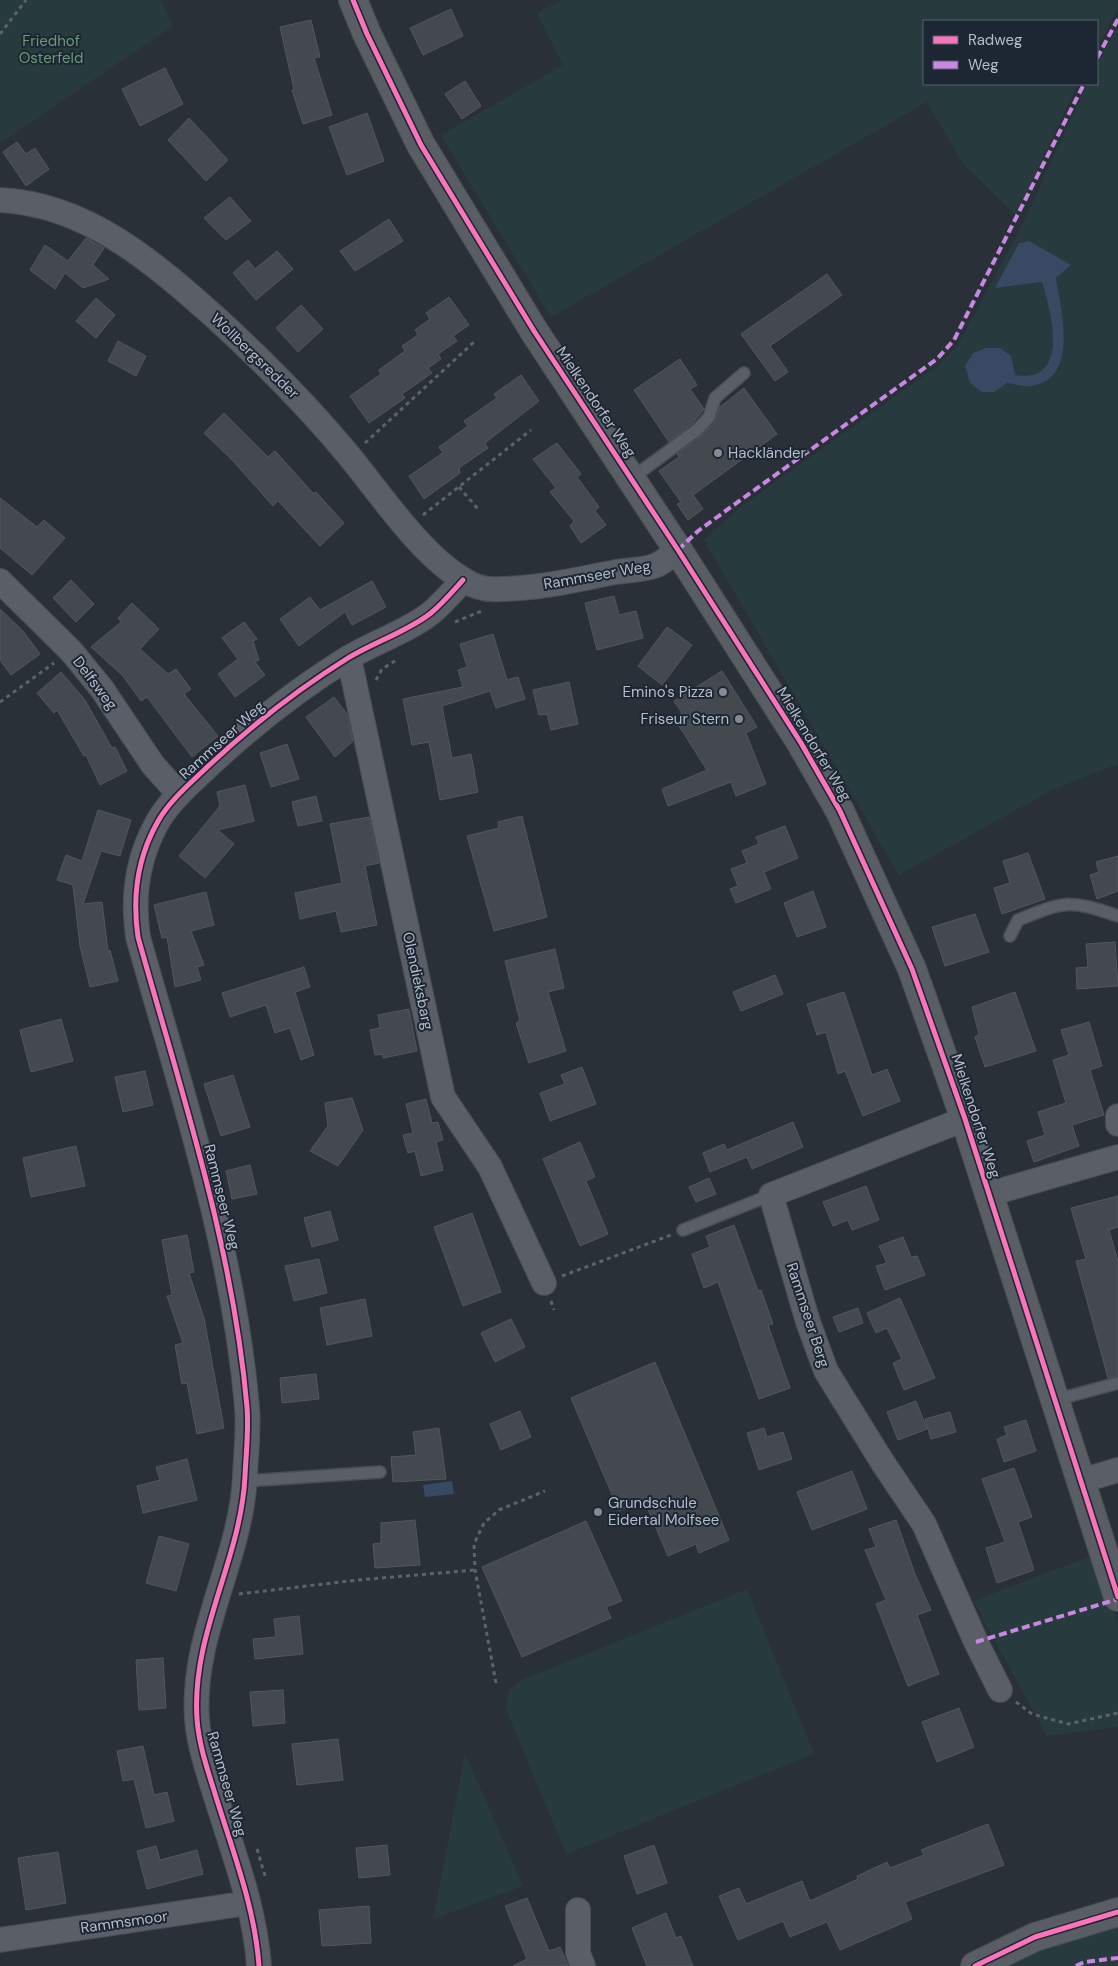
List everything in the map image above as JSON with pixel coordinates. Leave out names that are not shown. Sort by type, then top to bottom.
[{"type":"street","name":"Mielkendorfer Weg","points":[[353,0],[367,34],[421,145],[534,331],[678,550],[801,743],[840,811],[912,969],[965,1119],[1118,1597]]},
{"type":"street","name":"Wollbergsredder","points":[[0,200],[26,201],[75,217],[119,241],[160,268],[260,358],[349,456],[428,551],[463,580]]},
{"type":"street","name":"Rammseer Weg","points":[[259,1966],[258,1944],[248,1903],[202,1753],[197,1720],[197,1682],[202,1644],[237,1534],[245,1481],[247,1410],[239,1339],[223,1246],[199,1152],[138,936],[135,914],[136,880],[147,844],[158,821],[180,794],[234,742],[288,698],[349,658],[431,613],[463,580],[478,587],[499,590],[542,586],[657,565],[678,550]]},
{"type":"street","name":"Delfsweg","points":[[0,581],[71,651],[102,690],[153,765],[180,794]]},
{"type":"street","name":"Olendieksbarg","points":[[349,658],[442,1097],[490,1167],[544,1283]]},
{"type":"street","points":[[1118,1116],[1118,1124]]},
{"type":"street","points":[[771,1195],[965,1119]]},
{"type":"street","points":[[989,1194],[1118,1157]]},
{"type":"street","name":"Rammseer Berg","points":[[771,1195],[808,1322],[826,1371],[883,1463],[924,1524],[947,1571],[972,1633],[1000,1690]]},
{"type":"street","points":[[1081,1481],[1118,1470]]},
{"type":"street","name":"Rammsmoor","points":[[0,1940],[248,1903]]},
{"type":"street","points":[[578,1910],[578,1953],[583,1966]]},
{"type":"street","points":[[975,1966],[1036,1937],[1093,1918],[1118,1912]]},
{"type":"lane","points":[[632,478],[697,430],[709,417],[716,398],[744,373]]},
{"type":"lane","points":[[1010,936],[1018,920],[1050,907],[1069,902],[1088,905],[1118,916]]},
{"type":"lane","points":[[683,1230],[771,1195]]},
{"type":"lane","points":[[1055,1400],[1118,1382]]},
{"type":"lane","points":[[245,1481],[380,1472]]},
{"type":"path","points":[[0,34],[26,0]]},
{"type":"path","points":[[349,456],[475,341]]},
{"type":"path","points":[[407,527],[531,430]]},
{"type":"path","points":[[459,486],[478,509]]},
{"type":"path","points":[[452,623],[487,609]]},
{"type":"path","points":[[0,702],[71,651]]},
{"type":"path","points":[[354,681],[375,682],[382,669],[405,653]]},
{"type":"path","points":[[554,1310],[544,1283],[683,1230]]},
{"type":"path","points":[[496,1683],[475,1570],[474,1544],[484,1523],[499,1510],[544,1491]]},
{"type":"path","points":[[217,1597],[358,1580],[475,1570]]},
{"type":"path","points":[[1000,1690],[1032,1714],[1068,1724],[1118,1713]]},
{"type":"path","points":[[255,1843],[264,1866],[266,1882]]},
{"type":"green space","name":"Friedhof Osterfeld","points":[[0,0],[161,0],[173,26],[0,143]]},
{"type":"green space","points":[[562,0],[1118,0],[1118,8],[1098,46],[1098,20],[923,20],[923,85],[1078,85],[1016,215],[963,164],[927,102],[551,317],[441,135],[563,65],[537,13]]},
{"type":"green space","points":[[1118,26],[1118,764],[1052,790],[899,875],[704,540],[739,508],[939,365],[959,343],[1023,223],[1087,85],[1098,85],[1098,63]],"holes":[[[1056,278],[1061,311],[1059,369],[1029,386],[1007,383],[973,353],[987,348],[1000,348],[1015,375],[1033,375],[1045,369],[1051,358],[1053,344],[1050,311],[1042,282],[996,288]]]},
{"type":"green space","points":[[1096,1554],[1118,1622],[1118,1727],[1047,1736],[973,1601]]},
{"type":"green space","points":[[747,1589],[814,1754],[566,1854],[505,1707],[509,1690],[522,1680]]},
{"type":"green space","points":[[465,1753],[523,1886],[433,1919]]},
{"type":"green space","points":[[1118,1918],[1118,1966],[988,1966]]},
{"type":"water","points":[[1029,241],[1071,265],[1056,278],[1063,325],[1064,342],[1062,358],[1056,371],[1046,381],[1030,386],[1007,383],[994,392],[982,392],[970,383],[965,366],[973,353],[986,348],[1000,348],[1011,356],[1015,375],[1033,375],[1044,369],[1051,358],[1053,344],[1052,327],[1042,282],[995,288],[1019,243]]},
{"type":"water","points":[[452,1481],[454,1494],[425,1497],[423,1485]]},
{"type":"building","points":[[451,9],[463,36],[423,55],[410,28]]},
{"type":"building","points":[[311,20],[320,57],[314,58],[332,115],[303,124],[292,90],[294,89],[280,27]]},
{"type":"building","points":[[165,68],[183,104],[140,126],[122,89]]},
{"type":"building","points":[[465,81],[481,106],[462,119],[445,94]]},
{"type":"building","points":[[367,113],[384,161],[347,175],[329,127]]},
{"type":"building","points":[[189,118],[228,160],[206,181],[168,140]]},
{"type":"building","points":[[17,142],[26,154],[35,148],[49,169],[26,186],[3,152]]},
{"type":"building","points":[[230,197],[251,221],[226,240],[204,218]]},
{"type":"building","points":[[389,219],[403,241],[355,271],[340,251]]},
{"type":"building","points":[[86,238],[104,248],[93,265],[109,279],[83,288],[65,273],[55,289],[30,270],[45,245],[68,261]]},
{"type":"building","points":[[277,251],[293,269],[256,300],[233,273],[248,260],[255,269]]},
{"type":"building","points":[[827,274],[842,295],[770,346],[788,372],[775,381],[741,334]]},
{"type":"building","points":[[449,297],[469,325],[453,336],[457,341],[438,354],[441,359],[428,368],[432,373],[402,394],[405,398],[369,423],[350,396],[381,374],[379,370],[405,351],[402,346],[418,335],[415,330],[430,319],[426,313]]},
{"type":"building","points":[[96,298],[115,315],[96,338],[76,321]]},
{"type":"building","points":[[301,305],[323,329],[298,352],[276,328]]},
{"type":"building","points":[[118,341],[146,356],[136,376],[108,361]]},
{"type":"building","points":[[680,359],[697,385],[690,389],[704,409],[692,424],[669,442],[634,390]]},
{"type":"building","points":[[521,375],[539,401],[485,443],[488,448],[459,468],[460,473],[424,499],[409,476],[443,453],[439,447],[468,426],[464,421],[497,398],[494,394]]},
{"type":"building","name":"Hackländer","points":[[744,388],[777,434],[693,495],[703,509],[688,520],[677,504],[681,502],[659,471],[679,457],[677,454],[702,435],[715,422],[720,407]]},
{"type":"building","points":[[224,413],[268,457],[275,451],[314,494],[316,492],[344,523],[320,546],[278,501],[273,506],[232,460],[204,433]]},
{"type":"building","points":[[557,443],[581,474],[577,477],[599,507],[595,511],[606,525],[581,543],[570,526],[574,521],[550,492],[556,488],[533,459]]},
{"type":"building","points":[[0,498],[37,527],[44,520],[65,538],[32,575],[0,548]]},
{"type":"building","points":[[71,580],[94,604],[76,622],[53,598]]},
{"type":"building","points":[[372,581],[386,607],[352,625],[345,612],[299,646],[280,619],[310,597],[320,610]]},
{"type":"building","points":[[614,596],[619,615],[636,611],[643,638],[597,650],[585,603]]},
{"type":"building","points":[[132,603],[159,629],[140,649],[168,674],[176,669],[191,689],[184,694],[218,736],[192,757],[147,697],[141,701],[123,676],[91,647],[121,622],[118,618]]},
{"type":"building","points":[[0,609],[23,631],[40,654],[11,675],[0,660]]},
{"type":"building","points":[[244,622],[257,639],[253,641],[259,660],[255,662],[265,675],[235,697],[218,674],[238,659],[222,638]]},
{"type":"building","points":[[667,627],[692,645],[662,685],[638,666]]},
{"type":"building","points":[[493,634],[507,680],[518,677],[525,699],[496,708],[490,691],[442,706],[452,758],[471,754],[478,792],[440,800],[429,742],[412,745],[403,699],[463,687],[458,670],[467,667],[460,644]]},
{"type":"building","points":[[722,671],[757,727],[746,733],[766,784],[736,796],[731,782],[668,806],[662,789],[707,770],[674,718],[682,713],[674,701]]},
{"type":"building","points":[[61,672],[85,700],[112,748],[115,747],[127,771],[100,785],[86,755],[84,756],[57,710],[54,713],[37,693]]},
{"type":"building","points":[[569,682],[578,724],[551,730],[547,714],[539,715],[533,690]]},
{"type":"building","points":[[334,697],[347,714],[353,741],[335,757],[306,717]]},
{"type":"building","points":[[287,744],[299,779],[271,787],[260,753]]},
{"type":"building","points":[[245,785],[254,821],[218,830],[234,844],[205,878],[179,856],[220,806],[217,792]]},
{"type":"building","points":[[316,796],[322,821],[298,826],[292,802]]},
{"type":"building","points":[[98,810],[131,820],[120,856],[101,851],[83,904],[102,902],[108,951],[110,950],[118,981],[90,987],[80,946],[73,885],[57,880],[66,855],[82,861]]},
{"type":"building","points":[[522,816],[547,917],[494,931],[467,836],[499,828],[498,822]]},
{"type":"building","points":[[369,817],[379,863],[365,866],[377,925],[341,932],[336,911],[300,919],[295,893],[342,883],[330,824]]},
{"type":"building","points":[[785,826],[798,858],[764,872],[771,889],[736,903],[730,889],[738,886],[731,869],[747,863],[742,851],[759,844],[756,837]]},
{"type":"building","points":[[1028,853],[1045,899],[1002,914],[994,888],[1010,883],[1003,861]]},
{"type":"building","points":[[1118,856],[1118,891],[1097,899],[1090,875],[1099,872],[1096,862]]},
{"type":"building","points":[[813,891],[826,927],[797,937],[784,903]]},
{"type":"building","points":[[206,892],[214,925],[191,931],[204,965],[197,967],[201,980],[175,987],[167,937],[162,938],[154,905]]},
{"type":"building","points":[[975,914],[989,952],[945,966],[932,927]]},
{"type":"building","points":[[1115,942],[1118,986],[1077,989],[1076,968],[1088,967],[1086,944]]},
{"type":"building","points":[[555,949],[564,988],[548,992],[566,1051],[529,1063],[516,1023],[520,1021],[505,961]]},
{"type":"building","points":[[304,967],[310,987],[295,992],[314,1055],[301,1060],[290,1028],[275,1033],[266,1005],[230,1017],[222,993]]},
{"type":"building","points":[[775,975],[783,994],[741,1011],[733,992]]},
{"type":"building","points":[[844,992],[872,1075],[887,1069],[900,1101],[863,1116],[845,1071],[838,1074],[826,1032],[817,1035],[807,1004]]},
{"type":"building","points":[[1015,992],[1036,1051],[985,1067],[975,1037],[979,1034],[972,1007]]},
{"type":"building","points":[[409,1009],[417,1051],[383,1058],[383,1054],[375,1055],[370,1030],[380,1028],[378,1015]]},
{"type":"building","points":[[61,1019],[73,1061],[31,1072],[20,1030]]},
{"type":"building","points":[[1089,1022],[1102,1066],[1090,1070],[1104,1115],[1072,1125],[1079,1146],[1034,1162],[1027,1141],[1045,1135],[1038,1112],[1066,1103],[1053,1060],[1069,1055],[1061,1030]]},
{"type":"building","points":[[582,1067],[596,1104],[550,1121],[540,1093],[565,1084],[561,1075]]},
{"type":"building","points":[[145,1071],[153,1105],[123,1112],[115,1077]]},
{"type":"building","points":[[233,1075],[250,1127],[221,1136],[204,1084]]},
{"type":"building","points":[[352,1098],[363,1130],[338,1166],[310,1151],[328,1126],[325,1103]]},
{"type":"building","points":[[426,1099],[432,1123],[438,1122],[443,1140],[436,1142],[443,1170],[421,1176],[415,1151],[408,1153],[403,1135],[413,1133],[406,1104]]},
{"type":"building","points":[[793,1122],[803,1147],[752,1169],[747,1157],[710,1172],[703,1153],[724,1144],[727,1150]]},
{"type":"building","points":[[580,1142],[595,1177],[586,1181],[608,1234],[580,1246],[543,1159]]},
{"type":"building","points":[[76,1146],[85,1186],[31,1197],[23,1158]]},
{"type":"building","points":[[250,1165],[257,1194],[232,1199],[226,1171]]},
{"type":"building","points":[[709,1178],[716,1194],[696,1202],[689,1187]]},
{"type":"building","points":[[866,1186],[879,1220],[852,1230],[848,1220],[833,1226],[823,1202]]},
{"type":"building","points":[[1118,1196],[1118,1227],[1109,1230],[1118,1261],[1118,1376],[1108,1378],[1076,1261],[1086,1259],[1071,1208]]},
{"type":"building","points":[[330,1211],[338,1240],[312,1247],[304,1218]]},
{"type":"building","points":[[472,1213],[501,1292],[463,1306],[434,1227]]},
{"type":"building","points":[[734,1225],[758,1291],[761,1290],[773,1324],[768,1325],[790,1388],[759,1399],[718,1282],[704,1288],[692,1254],[710,1247],[706,1236]]},
{"type":"building","points":[[187,1235],[194,1272],[189,1273],[204,1318],[224,1428],[197,1434],[187,1383],[182,1384],[175,1345],[183,1343],[167,1296],[172,1295],[162,1240]]},
{"type":"building","points":[[903,1237],[911,1257],[917,1256],[925,1275],[885,1290],[876,1266],[887,1263],[879,1246]]},
{"type":"building","points":[[319,1259],[327,1293],[294,1301],[285,1266]]},
{"type":"building","points":[[900,1298],[935,1378],[904,1390],[893,1363],[902,1359],[887,1328],[876,1333],[867,1313]]},
{"type":"building","points":[[365,1299],[372,1336],[327,1345],[320,1308]]},
{"type":"building","points":[[858,1308],[863,1323],[839,1332],[833,1317]]},
{"type":"building","points":[[511,1319],[525,1347],[495,1362],[481,1333]]},
{"type":"building","points":[[655,1362],[729,1540],[699,1553],[696,1544],[668,1556],[644,1500],[619,1511],[571,1398]]},
{"type":"building","points":[[316,1374],[319,1399],[282,1403],[280,1378]]},
{"type":"building","points":[[916,1401],[927,1429],[898,1440],[887,1412]]},
{"type":"building","points":[[520,1411],[531,1437],[501,1450],[490,1424]]},
{"type":"building","points":[[950,1412],[956,1432],[931,1439],[925,1419]]},
{"type":"building","points":[[1026,1420],[1036,1451],[1004,1462],[997,1439],[1007,1435],[1004,1427]]},
{"type":"building","points":[[439,1428],[446,1479],[393,1482],[391,1457],[416,1455],[413,1432]]},
{"type":"building","points":[[764,1428],[767,1437],[783,1432],[792,1459],[759,1470],[747,1433]]},
{"type":"building","points":[[187,1459],[197,1500],[143,1513],[137,1486],[160,1480],[156,1467]]},
{"type":"building","points":[[1014,1468],[1032,1517],[1018,1522],[1034,1570],[997,1583],[986,1548],[1005,1542],[982,1479]]},
{"type":"building","points":[[852,1471],[867,1509],[812,1530],[797,1492]]},
{"type":"building","points":[[415,1520],[420,1565],[375,1568],[373,1544],[381,1543],[381,1523]]},
{"type":"building","points":[[896,1520],[915,1574],[931,1610],[917,1615],[939,1674],[908,1686],[876,1604],[886,1600],[865,1550],[876,1547],[869,1529]]},
{"type":"building","points":[[586,1521],[622,1601],[606,1607],[611,1618],[522,1657],[482,1567]]},
{"type":"building","points":[[159,1536],[189,1544],[176,1591],[146,1583]]},
{"type":"building","points":[[299,1616],[303,1654],[255,1659],[253,1639],[276,1637],[274,1619]]},
{"type":"building","points":[[163,1658],[166,1708],[139,1710],[136,1660]]},
{"type":"building","points":[[283,1690],[285,1723],[253,1726],[250,1692]]},
{"type":"building","points":[[959,1708],[974,1747],[937,1762],[922,1722]]},
{"type":"building","points":[[338,1739],[343,1780],[297,1785],[292,1744]]},
{"type":"building","points":[[143,1746],[154,1795],[167,1792],[174,1821],[146,1828],[134,1779],[123,1781],[117,1751]]},
{"type":"building","points":[[988,1824],[1004,1865],[905,1902],[912,1919],[840,1950],[827,1922],[790,1937],[783,1921],[738,1940],[719,1896],[739,1888],[746,1904],[802,1881],[810,1901],[858,1879],[857,1876],[887,1862],[890,1868],[924,1855],[921,1850]]},
{"type":"building","points":[[387,1845],[390,1875],[359,1878],[356,1848]]},
{"type":"building","points":[[654,1845],[667,1883],[637,1894],[624,1856]]},
{"type":"building","points":[[156,1846],[160,1860],[197,1850],[203,1874],[147,1889],[137,1851]]},
{"type":"building","points":[[58,1852],[66,1903],[26,1910],[18,1858]]},
{"type":"building","points":[[527,1898],[549,1951],[560,1947],[568,1966],[513,1966],[527,1959],[505,1906]]},
{"type":"building","points":[[369,1906],[371,1943],[322,1946],[319,1910]]},
{"type":"building","points":[[666,1913],[676,1938],[681,1936],[693,1966],[647,1966],[632,1928]]},
{"type":"marked path","points":[[1098,56],[1118,19]]},
{"type":"marked path","points":[[678,550],[698,531],[937,359],[954,340],[1083,85]]},
{"type":"marked path","points":[[976,1642],[1118,1599]]},
{"type":"marked path","points":[[1076,1966],[1084,1962],[1118,1958]]},
{"type":"cycle path","points":[[353,0],[367,34],[421,145],[534,331],[678,550],[801,743],[840,811],[912,969],[965,1119],[1118,1597]]},
{"type":"cycle path","points":[[259,1966],[257,1944],[248,1902],[204,1758],[197,1719],[197,1688],[201,1657],[242,1507],[248,1424],[247,1407],[240,1347],[218,1228],[188,1111],[138,937],[136,922],[138,878],[145,850],[161,816],[177,796],[219,756],[272,711],[328,671],[358,652],[402,631],[431,613],[463,580]]},
{"type":"cycle path","points":[[975,1966],[1035,1937],[1118,1912]]},
{"type":"place","name":"Hackländer","points":[[718,453]]},
{"type":"place","name":"Emino's Pizza","points":[[723,692]]},
{"type":"place","name":"Friseur Stern","points":[[739,719]]},
{"type":"place","name":"Grundschule Eidertal Molfsee","points":[[598,1512]]}]
